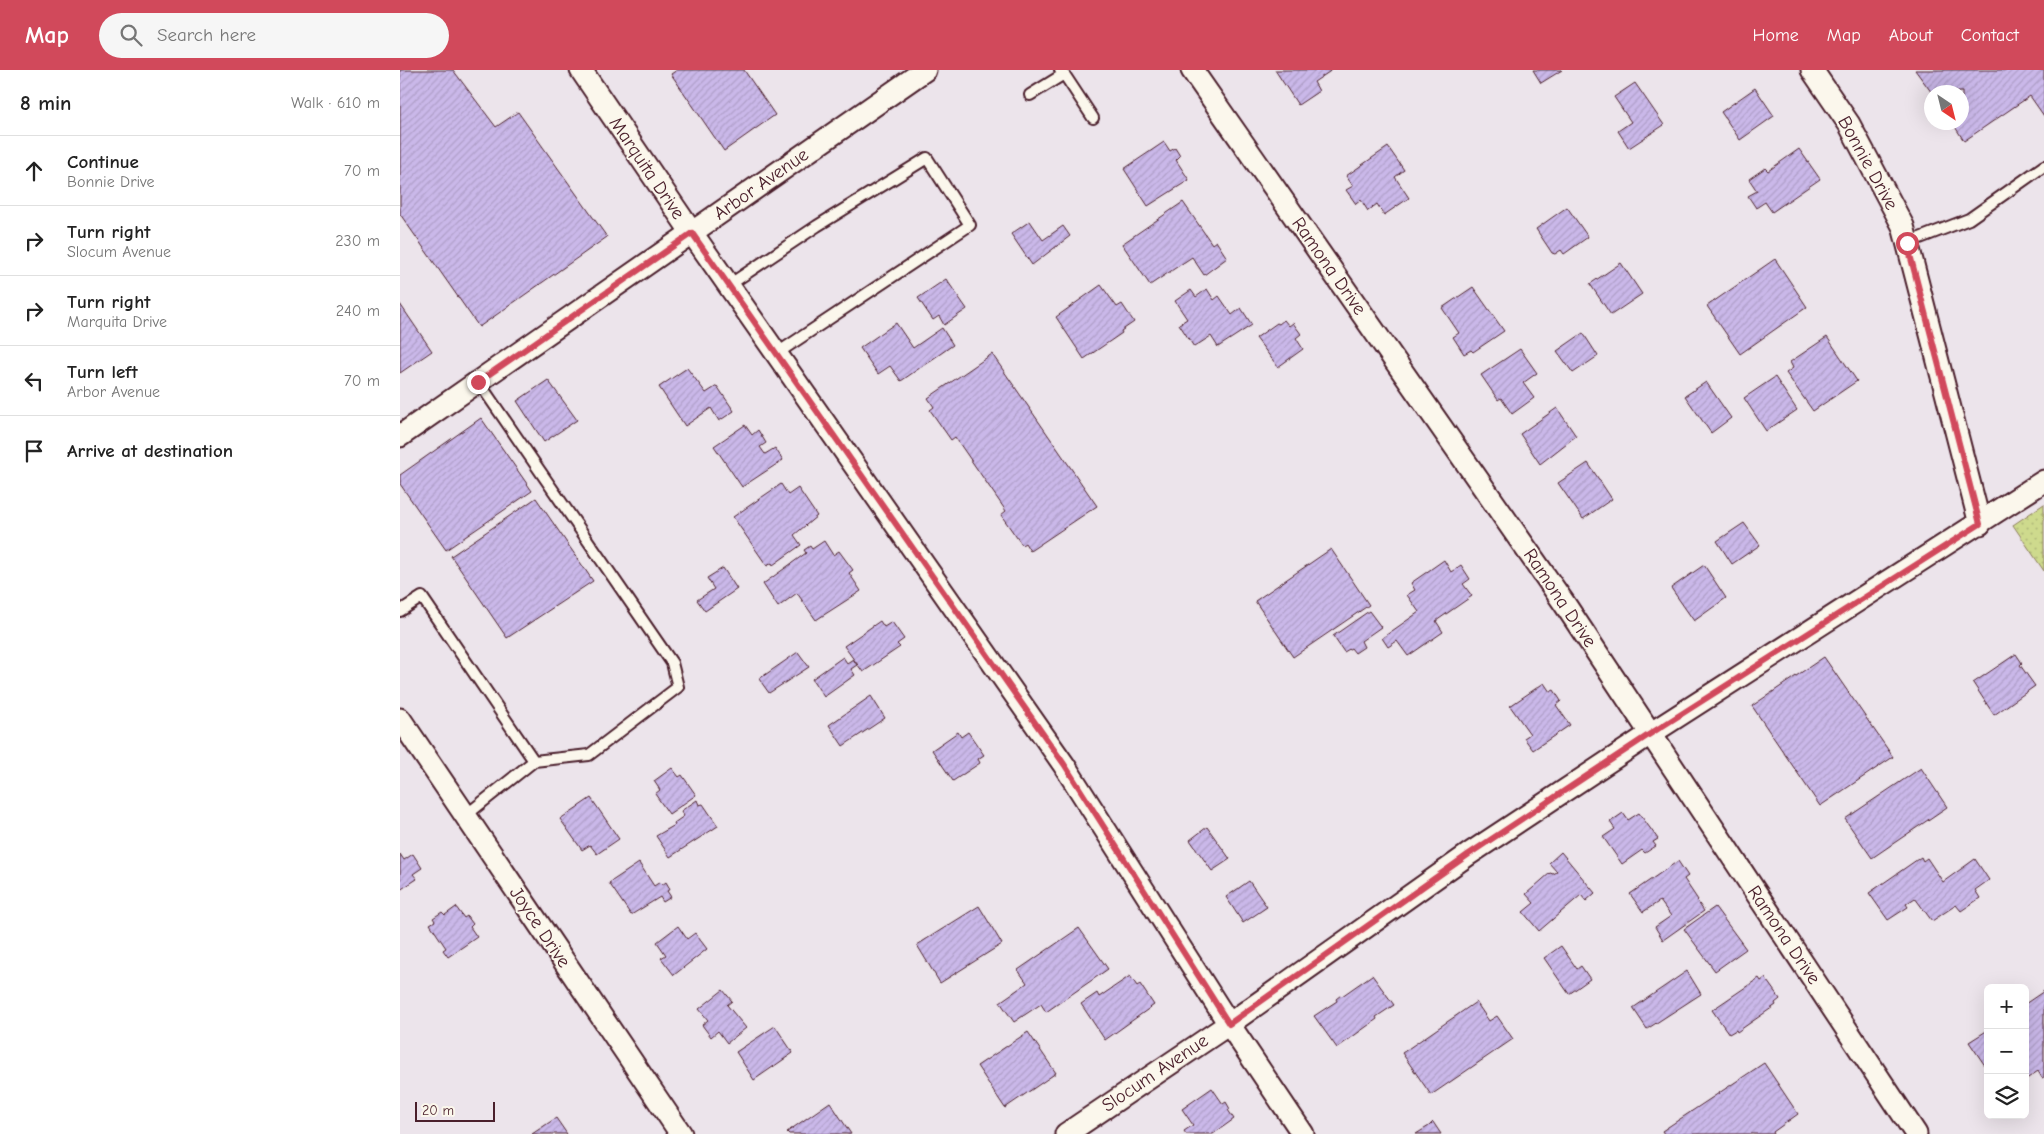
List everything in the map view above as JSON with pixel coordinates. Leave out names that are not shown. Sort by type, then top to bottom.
[{"type":"street","name":"Marquita Drive","points":[[581,70],[776,354],[1064,764],[1229,1024],[1303,1134]]},
{"type":"street","name":"Arbor Avenue","points":[[400,436],[925,70]]},
{"type":"street","name":"Ramona Drive","points":[[1192,70],[1564,603],[1916,1134]]},
{"type":"street","name":"Bonnie Drive","points":[[1812,70],[1849,124],[1903,226],[1980,524]]},
{"type":"street","name":"Slocum Avenue","points":[[1066,1134],[1229,1024],[1469,854],[1650,734],[1980,524],[2044,481]]},
{"type":"street","name":"Joyce Drive","points":[[400,719],[675,1130]]},
{"type":"lane","points":[[1030,95],[1062,72],[1093,118]]},
{"type":"lane","points":[[728,285],[817,226],[927,158],[970,225],[776,354]]},
{"type":"lane","points":[[1907,243],[1969,219],[2044,166]]},
{"type":"lane","points":[[465,816],[534,761],[589,755],[678,687],[672,663],[478,382]]},
{"type":"lane","points":[[400,611],[422,597],[534,761]]},
{"type":"green space","points":[[2044,504],[2044,571],[2013,525]]},
{"type":"building","points":[[400,70],[453,70],[496,127],[518,112],[607,237],[479,327],[400,214]]},
{"type":"building","points":[[677,70],[744,70],[775,115],[724,151],[671,74]]},
{"type":"building","points":[[1275,70],[1332,70],[1314,82],[1319,91],[1298,105]]},
{"type":"building","points":[[1533,70],[1562,70],[1541,83]]},
{"type":"building","points":[[1915,70],[2044,70],[2044,116],[2030,96],[1964,141],[1957,130],[1969,130],[1969,85],[1926,85]]},
{"type":"building","points":[[1635,83],[1664,125],[1629,148],[1618,131],[1631,122],[1614,97]]},
{"type":"building","points":[[1755,88],[1774,116],[1740,140],[1721,112]]},
{"type":"building","points":[[1164,142],[1170,151],[1175,148],[1180,156],[1176,160],[1189,180],[1148,206],[1124,169]]},
{"type":"building","points":[[1388,147],[1404,170],[1395,177],[1409,198],[1384,215],[1377,204],[1368,211],[1361,200],[1356,204],[1346,190],[1353,186],[1346,176]]},
{"type":"building","points":[[1799,149],[1820,179],[1772,212],[1765,202],[1756,208],[1748,196],[1757,191],[1749,179],[1765,168],[1768,171]]},
{"type":"building","points":[[1183,202],[1212,244],[1216,241],[1227,258],[1204,275],[1192,257],[1150,285],[1122,244]]},
{"type":"building","points":[[1567,207],[1588,237],[1564,254],[1561,250],[1555,254],[1552,253],[1536,229]]},
{"type":"building","points":[[1030,221],[1043,240],[1063,226],[1070,236],[1032,265],[1011,234]]},
{"type":"building","points":[[1775,259],[1807,307],[1740,354],[1707,306]]},
{"type":"building","points":[[1621,263],[1642,294],[1611,315],[1590,284]]},
{"type":"building","points":[[946,279],[967,309],[944,325],[939,316],[933,320],[918,298]]},
{"type":"building","points":[[1101,285],[1117,307],[1122,304],[1134,322],[1121,331],[1122,333],[1084,359],[1056,317]]},
{"type":"building","points":[[1473,287],[1504,331],[1473,352],[1471,350],[1464,354],[1453,337],[1459,333],[1442,308]]},
{"type":"building","points":[[1207,289],[1214,300],[1219,296],[1232,315],[1241,308],[1252,325],[1218,347],[1211,336],[1194,347],[1179,324],[1187,319],[1175,301],[1191,290],[1196,297]]},
{"type":"building","points":[[400,304],[432,351],[400,373]]},
{"type":"building","points":[[1284,320],[1289,326],[1293,323],[1301,334],[1296,338],[1303,349],[1278,367],[1256,338]]},
{"type":"building","points":[[896,323],[913,348],[942,328],[953,345],[901,381],[890,366],[878,374],[860,348]]},
{"type":"building","points":[[1583,333],[1598,356],[1573,373],[1557,351]]},
{"type":"building","points":[[1827,337],[1857,381],[1813,411],[1786,373],[1793,368],[1790,362]]},
{"type":"building","points":[[1520,349],[1537,373],[1523,383],[1534,398],[1512,414],[1501,398],[1498,400],[1481,375]]},
{"type":"building","points":[[992,354],[1097,506],[1030,551],[1025,543],[1022,545],[1001,515],[1006,511],[955,437],[951,440],[930,410],[934,407],[928,398]]},
{"type":"building","points":[[687,368],[706,393],[717,386],[734,411],[719,421],[711,408],[685,426],[659,387]]},
{"type":"building","points":[[1775,377],[1797,410],[1766,431],[1744,398]]},
{"type":"building","points":[[548,380],[577,420],[544,442],[517,401]]},
{"type":"building","points":[[1706,382],[1731,418],[1711,433],[1685,396]]},
{"type":"building","points":[[1557,408],[1576,436],[1540,464],[1520,434]]},
{"type":"building","points":[[481,418],[532,491],[446,550],[400,484],[400,475]]},
{"type":"building","points":[[745,425],[752,435],[758,430],[766,443],[760,447],[765,454],[775,448],[783,460],[742,487],[714,446]]},
{"type":"building","points":[[1588,463],[1612,499],[1583,519],[1558,483]]},
{"type":"building","points":[[781,484],[788,495],[798,488],[817,516],[794,535],[801,545],[773,565],[772,563],[767,566],[733,517]]},
{"type":"building","points":[[536,498],[593,581],[507,638],[451,556]]},
{"type":"building","points":[[1744,523],[1760,545],[1732,564],[1717,541]]},
{"type":"building","points":[[824,541],[833,555],[839,551],[853,570],[849,573],[861,591],[816,620],[797,593],[778,607],[763,584],[806,553],[804,550],[810,546],[812,549]]},
{"type":"building","points":[[1331,549],[1369,605],[1293,657],[1255,601]]},
{"type":"building","points":[[1444,560],[1451,572],[1461,565],[1470,579],[1463,584],[1472,596],[1436,621],[1443,632],[1408,656],[1397,641],[1388,647],[1382,638],[1419,612],[1407,595],[1415,590],[1411,583]]},
{"type":"building","points":[[1704,565],[1726,598],[1694,621],[1671,588]]},
{"type":"building","points":[[723,568],[737,589],[705,611],[697,600],[714,589],[707,578]]},
{"type":"building","points":[[1369,611],[1381,627],[1361,641],[1364,647],[1355,653],[1351,648],[1344,652],[1333,636]]},
{"type":"building","points":[[880,621],[884,627],[892,622],[904,639],[897,644],[900,647],[863,672],[844,646]]},
{"type":"building","points":[[798,652],[809,667],[769,693],[759,679]]},
{"type":"building","points":[[2016,654],[2022,663],[2020,665],[2035,686],[1994,715],[1973,683]]},
{"type":"building","points":[[843,657],[847,663],[853,659],[857,665],[851,669],[855,675],[824,697],[812,679]]},
{"type":"building","points":[[1824,657],[1893,757],[1820,806],[1752,706]]},
{"type":"building","points":[[1544,683],[1550,692],[1554,690],[1561,701],[1556,705],[1570,725],[1533,750],[1524,738],[1530,734],[1510,706]]},
{"type":"building","points":[[871,696],[885,718],[843,746],[829,725]]},
{"type":"building","points":[[958,732],[961,737],[968,732],[984,755],[978,759],[980,763],[953,781],[932,750]]},
{"type":"building","points":[[672,768],[679,777],[682,775],[696,795],[669,814],[655,794],[660,790],[654,781]]},
{"type":"building","points":[[1921,768],[1947,807],[1872,858],[1845,819]]},
{"type":"building","points":[[591,798],[619,839],[597,854],[590,845],[582,850],[560,819]]},
{"type":"building","points":[[697,800],[699,805],[703,804],[718,826],[670,857],[656,836],[675,825],[674,823],[684,816],[681,811]]},
{"type":"building","points":[[1623,813],[1628,820],[1639,813],[1658,839],[1653,842],[1656,846],[1645,853],[1642,850],[1622,864],[1603,837],[1615,829],[1610,822]]},
{"type":"building","points":[[1207,827],[1230,859],[1212,871],[1190,840]]},
{"type":"building","points":[[1561,852],[1595,893],[1586,901],[1581,895],[1539,931],[1523,912],[1534,903],[1526,894],[1550,873],[1557,872],[1549,863]]},
{"type":"building","points":[[400,854],[404,860],[413,854],[422,868],[413,874],[417,879],[400,890]]},
{"type":"building","points":[[1921,857],[1923,861],[1927,858],[1943,882],[1975,859],[1989,880],[1975,890],[1980,898],[1961,911],[1956,905],[1932,921],[1915,898],[1906,904],[1908,907],[1888,920],[1869,893]]},
{"type":"building","points":[[1678,861],[1688,876],[1684,879],[1704,911],[1663,940],[1655,927],[1671,916],[1660,901],[1643,912],[1630,894]]},
{"type":"building","points":[[639,863],[654,886],[660,882],[662,885],[666,882],[670,889],[667,891],[671,897],[663,902],[660,897],[631,915],[609,883]]},
{"type":"building","points":[[1249,881],[1267,907],[1243,923],[1226,897]]},
{"type":"building","points":[[979,906],[1002,944],[940,983],[917,945]]},
{"type":"building","points":[[456,907],[464,918],[467,916],[473,924],[470,927],[477,937],[448,957],[443,950],[446,948],[430,924],[435,921],[433,918],[442,912],[445,915]]},
{"type":"building","points":[[1715,907],[1746,949],[1715,971],[1684,929]]},
{"type":"building","points":[[678,926],[687,939],[695,933],[707,949],[674,975],[661,958],[666,955],[657,942]]},
{"type":"building","points":[[1079,928],[1108,969],[1046,1012],[1041,1004],[1014,1022],[1000,1002],[1027,983],[1018,970]]},
{"type":"building","points":[[1561,946],[1577,969],[1581,966],[1590,979],[1569,994],[1544,958]]},
{"type":"building","points":[[1687,971],[1701,994],[1647,1029],[1633,1008]]},
{"type":"building","points":[[1372,975],[1394,1005],[1337,1048],[1314,1016],[1337,1001],[1336,999],[1341,995]]},
{"type":"building","points":[[1130,976],[1137,986],[1140,984],[1154,1005],[1105,1040],[1081,1004],[1097,993],[1099,997]]},
{"type":"building","points":[[1759,978],[1761,981],[1765,978],[1780,999],[1775,1003],[1776,1005],[1737,1032],[1736,1030],[1729,1034],[1712,1010]]},
{"type":"building","points":[[723,990],[732,1001],[727,1005],[746,1028],[727,1043],[718,1031],[711,1037],[702,1025],[708,1020],[699,1009]]},
{"type":"building","points":[[2044,991],[2044,1077],[2042,1078],[2038,1071],[2029,1077],[2029,1001]]},
{"type":"building","points":[[1476,1002],[1489,1021],[1497,1016],[1513,1039],[1431,1095],[1402,1053]]},
{"type":"building","points":[[775,1026],[793,1053],[754,1080],[736,1052]]},
{"type":"building","points":[[1028,1032],[1056,1073],[1005,1108],[977,1066]]},
{"type":"building","points":[[1984,1033],[1984,1064],[1969,1042]]},
{"type":"building","points":[[1764,1063],[1798,1114],[1773,1132],[1774,1134],[1664,1134],[1662,1131]]},
{"type":"building","points":[[1212,1088],[1223,1104],[1226,1102],[1230,1109],[1228,1110],[1234,1119],[1213,1134],[1186,1134],[1184,1131],[1193,1125],[1182,1109]]},
{"type":"building","points":[[830,1102],[851,1134],[789,1134],[787,1132]]},
{"type":"building","points":[[556,1118],[567,1134],[532,1134]]},
{"type":"building","points":[[1433,1122],[1441,1134],[1416,1134],[1429,1126]]},
{"type":"route","points":[[478,382],[692,233],[1064,764],[1229,1024],[1469,854],[1650,734],[1980,524],[1907,243]]}]
